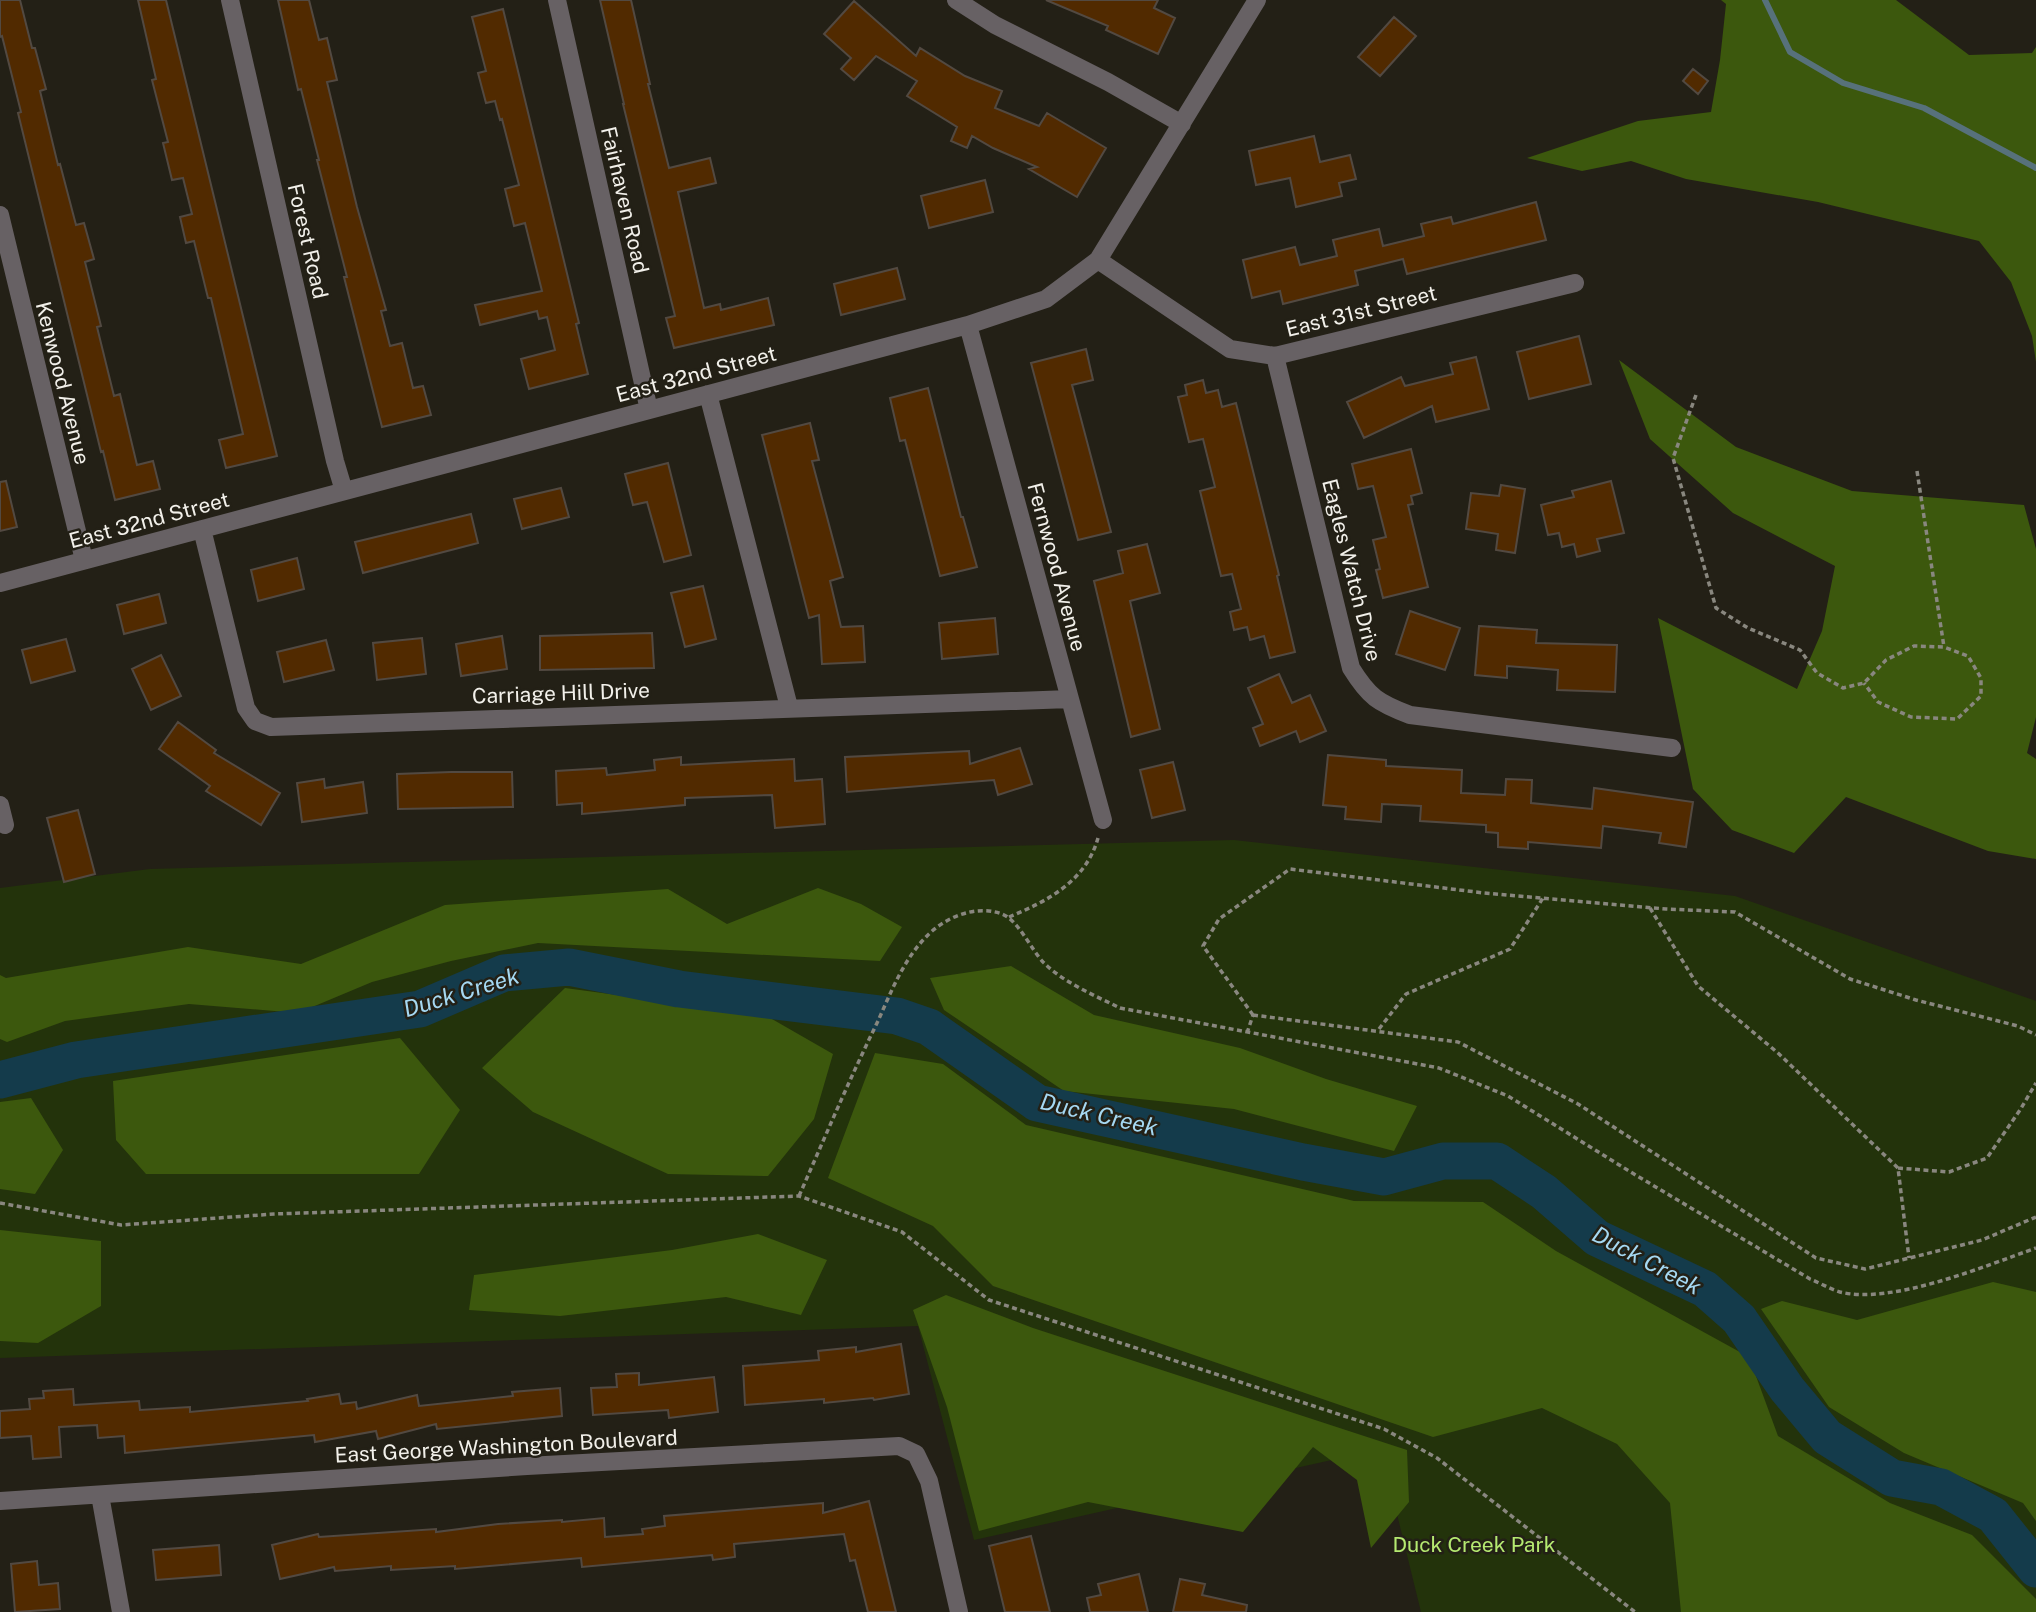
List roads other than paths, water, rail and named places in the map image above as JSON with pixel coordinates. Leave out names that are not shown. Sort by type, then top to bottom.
[{"type":"street","name":"Forest Road","points":[[230,0],[344,491]]},
{"type":"street","name":"Fairhaven Road","points":[[557,0],[649,410]]},
{"type":"street","points":[[956,0],[995,25],[1108,82],[1182,124]]},
{"type":"street","name":"East 32nd Street","points":[[0,583],[968,325],[1046,299],[1098,260],[1257,0]]},
{"type":"street","name":"Kenwood Avenue","points":[[0,215],[84,561]]},
{"type":"street","name":"East 31st Street","points":[[1098,260],[1230,349],[1275,356],[1575,283]]},
{"type":"street","name":"Fernwood Avenue","points":[[968,325],[1103,820]]},
{"type":"street","name":"Eagles Watch Drive","points":[[1275,356],[1351,668],[1364,689],[1382,704],[1410,715],[1672,748]]},
{"type":"street","points":[[708,394],[789,707]]},
{"type":"street","name":"Carriage Hill Drive","points":[[202,529],[246,708],[255,722],[271,727],[1070,699]]},
{"type":"street","points":[[0,804],[5,825]]},
{"type":"street","name":"East George Washington Boulevard","points":[[0,1501],[527,1466],[899,1446],[916,1454],[929,1481],[959,1612]]},
{"type":"street","points":[[100,1494],[121,1612]]},
{"type":"waterway","points":[[1765,0],[1790,52],[1843,83],[1924,108],[2036,168]]},
{"type":"waterway","name":"Duck Creek","points":[[0,1080],[76,1060],[420,1009],[504,973],[569,967],[679,989],[897,1016],[929,1027],[1037,1103],[1303,1162],[1384,1177],[1443,1161],[1497,1161],[1544,1192],[1597,1238],[1705,1289],[1739,1319],[1787,1389],[1827,1437],[1892,1478],[1941,1487],[1993,1515],[2036,1569]]},
{"type":"park label","name":"Duck Creek Park","points":[[1474,1544]]}]
